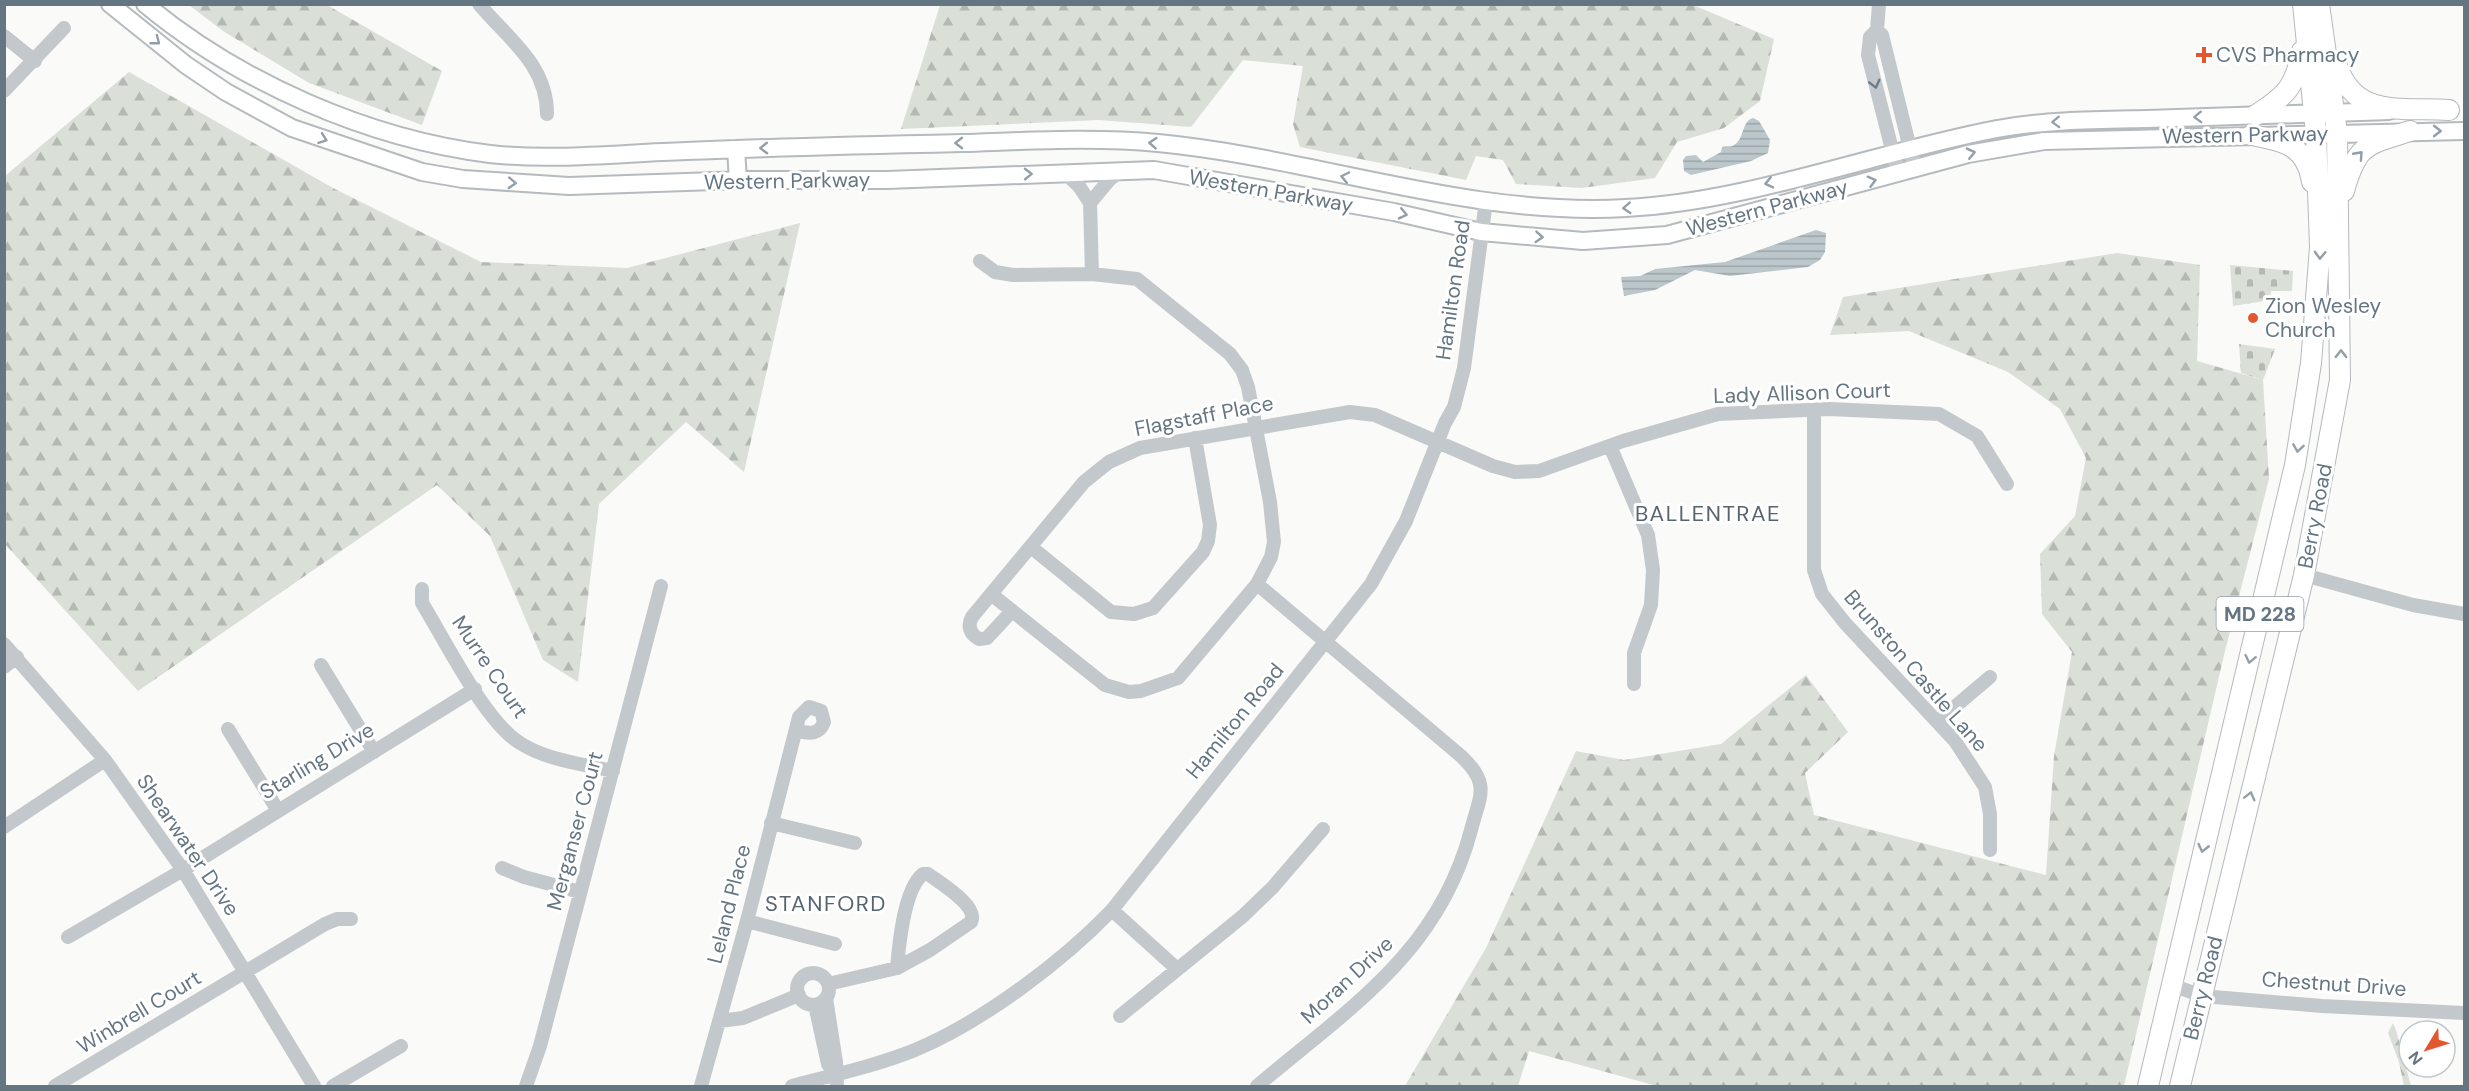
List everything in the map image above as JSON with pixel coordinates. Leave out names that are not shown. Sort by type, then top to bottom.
[{"type":"highway","name":"Berry Road","points":[[2180,1086],[2304,575],[2340,380],[2336,113],[2315,16],[2303,4]]},
{"type":"highway","name":"Berry Road","points":[[2148,1086],[2295,465],[2317,305],[2320,224],[2314,114],[2315,16]]},
{"type":"highway","points":[[2315,16],[2341,79],[2358,99],[2376,105],[2457,110]]},
{"type":"highway","points":[[2256,115],[2282,98],[2294,80],[2315,16]]},
{"type":"highway","points":[[2339,208],[2352,163],[2357,154],[2382,140],[2410,130]]},
{"type":"highway","points":[[2252,135],[2283,142],[2303,158],[2309,166],[2320,224]]},
{"type":"main road","name":"Western Parkway","points":[[110,4],[186,65],[226,93],[292,128],[422,172],[475,180],[569,186],[738,180],[887,180],[1154,170],[1394,212],[1481,232],[1583,241],[1668,235],[1968,154],[2044,141],[2410,130],[2464,131]]},
{"type":"main road","name":"Western Parkway","points":[[145,4],[216,57],[285,94],[415,139],[490,154],[558,157],[736,149],[1048,141],[1152,143],[1214,150],[1486,201],[1536,208],[1591,209],[1661,206],[1984,132],[2043,123],[2457,110]]},
{"type":"main road","points":[[736,149],[738,180]]},
{"type":"street","points":[[479,4],[527,55],[537,71],[547,102],[547,114]]},
{"type":"street","points":[[1880,4],[1877,30],[1870,37],[1868,55],[1898,173]]},
{"type":"street","points":[[4,91],[64,28]]},
{"type":"street","points":[[1877,30],[1882,35],[1915,169]]},
{"type":"street","points":[[4,36],[35,61]]},
{"type":"street","points":[[1090,202],[1110,179],[1121,171]]},
{"type":"street","points":[[1065,173],[1079,186],[1090,202],[1092,273]]},
{"type":"street","name":"Hamilton Road","points":[[792,1086],[836,1080],[900,1056],[956,1029],[1071,949],[1112,910],[1371,584],[1396,543],[1454,407],[1464,368],[1486,201]]},
{"type":"street","points":[[980,261],[995,272],[1013,275],[1092,273],[1125,277],[1143,283],[1230,354],[1242,370],[1256,427],[1274,542],[1270,559],[1257,584],[1178,678],[1141,691],[1116,689],[1094,679],[991,594]]},
{"type":"street","name":"Lady Allison Court","points":[[1437,443],[1493,466],[1515,472],[1539,471],[1610,446],[1718,414],[1814,410],[1897,410],[1939,414],[1977,436],[2007,484]]},
{"type":"street","name":"Brunston Castle Lane","points":[[1814,410],[1814,570],[1821,594],[1845,624],[1955,741],[1985,787],[1990,814],[1990,850]]},
{"type":"street","name":"Flagstaff Place","points":[[1012,611],[987,638],[974,636],[969,622],[1084,482],[1106,464],[1140,448],[1256,427],[1358,412],[1375,416],[1437,443]]},
{"type":"street","points":[[1031,547],[1111,612],[1134,614],[1153,608],[1203,552],[1208,541],[1210,525],[1195,438]]},
{"type":"street","points":[[1610,446],[1648,535],[1653,570],[1651,605],[1634,653],[1634,684]]},
{"type":"street","points":[[2304,575],[2403,603],[2464,614]]},
{"type":"street","name":"Moran Drive","points":[[1257,584],[1470,765],[1477,772],[1481,783],[1480,796],[1467,845],[1445,898],[1414,947],[1363,998],[1257,1086]]},
{"type":"street","name":"Merganser Court","points":[[526,1086],[540,1046],[662,586]]},
{"type":"street","name":"Murre Court","points":[[422,589],[422,603],[500,727],[519,743],[540,753],[613,771]]},
{"type":"street","name":"Shearwater Drive","points":[[4,644],[105,760],[183,870],[314,1086]]},
{"type":"street","points":[[4,667],[17,657]]},
{"type":"street","points":[[321,665],[374,752]]},
{"type":"street","points":[[1938,722],[1990,677]]},
{"type":"street","name":"Starling Drive","points":[[68,937],[183,870],[277,809],[475,689]]},
{"type":"street","points":[[228,729],[277,809]]},
{"type":"street","name":"Leland Place","points":[[701,1086],[747,921],[796,730]]},
{"type":"street","points":[[4,827],[105,760]]},
{"type":"street","points":[[771,823],[855,843]]},
{"type":"street","points":[[1120,1016],[1243,916],[1273,887],[1323,829]]},
{"type":"street","points":[[502,868],[524,878],[580,892]]},
{"type":"street","points":[[828,984],[897,968],[933,948],[971,922],[974,916],[972,911],[954,893],[928,874],[918,878],[912,888],[900,934],[897,968]]},
{"type":"street","points":[[1112,910],[1177,969]]},
{"type":"street","name":"Winbrell Court","points":[[55,1086],[326,924],[337,919],[351,919]]},
{"type":"street","points":[[747,921],[835,944]]},
{"type":"street","points":[[820,1002],[805,1003],[799,995],[799,984],[810,974],[821,976],[828,984]]},
{"type":"street","points":[[828,984],[820,1002],[837,1062],[836,1080]]},
{"type":"street","name":"Chestnut Drive","points":[[2172,985],[2202,996],[2322,1006],[2464,1013]]},
{"type":"street","points":[[720,1021],[751,1016],[799,995]]},
{"type":"street","points":[[333,1086],[401,1046]]},
{"type":"green space","points":[[189,5],[327,5],[442,71],[422,125],[309,83],[223,31]]},
{"type":"green space","points":[[940,5],[1693,5],[1774,39],[1760,101],[1724,128],[1677,142],[1655,178],[1582,188],[1516,184],[1503,160],[1476,156],[1466,180],[1300,147],[1293,124],[1303,66],[1243,60],[1191,127],[1099,120],[901,129]]},
{"type":"green space","points":[[129,72],[333,188],[481,262],[627,268],[800,223],[744,472],[686,422],[599,504],[578,682],[543,660],[490,536],[437,485],[138,691],[5,544],[5,176]]},
{"type":"green space","points":[[2117,253],[2200,265],[2197,361],[2263,380],[2269,479],[2224,655],[2124,1086],[1657,1086],[1529,1051],[1518,1086],[1405,1086],[1486,948],[1576,751],[1624,760],[1721,744],[1806,675],[1848,732],[1805,773],[1814,815],[2046,875],[2054,756],[2072,652],[2042,614],[2040,554],[2075,516],[2086,458],[2060,409],[2008,372],[1909,331],[1830,335],[1843,297]]},
{"type":"green space","points":[[2230,265],[2293,271],[2292,291],[2271,291],[2270,300],[2233,306]]},
{"type":"green space","points":[[2239,344],[2275,349],[2263,380],[2241,373]]},
{"type":"green space","points":[[2393,1023],[2397,1034],[2397,1057],[2388,1033]]},
{"type":"green space","points":[[2403,1079],[2409,1079],[2411,1086],[2404,1086]]},
{"type":"shaded area","points":[[1753,118],[1759,121],[1770,140],[1768,153],[1751,161],[1691,175],[1684,171],[1683,160],[1686,156],[1696,155],[1703,162],[1721,152],[1722,147],[1732,146],[1739,140],[1746,123]]},
{"type":"shaded area","points":[[1816,230],[1826,233],[1825,252],[1820,260],[1808,267],[1730,276],[1695,270],[1655,290],[1624,296],[1621,277],[1640,276],[1655,269],[1725,262]]},
{"type":"place","name":"CVS Pharmacy","points":[[2204,55]]},
{"type":"place","name":"Zion Wesley Church","points":[[2253,318]]},
{"type":"district","name":"BALLENTRAE","points":[[1708,513]]},
{"type":"district","name":"STANFORD","points":[[826,903]]}]
